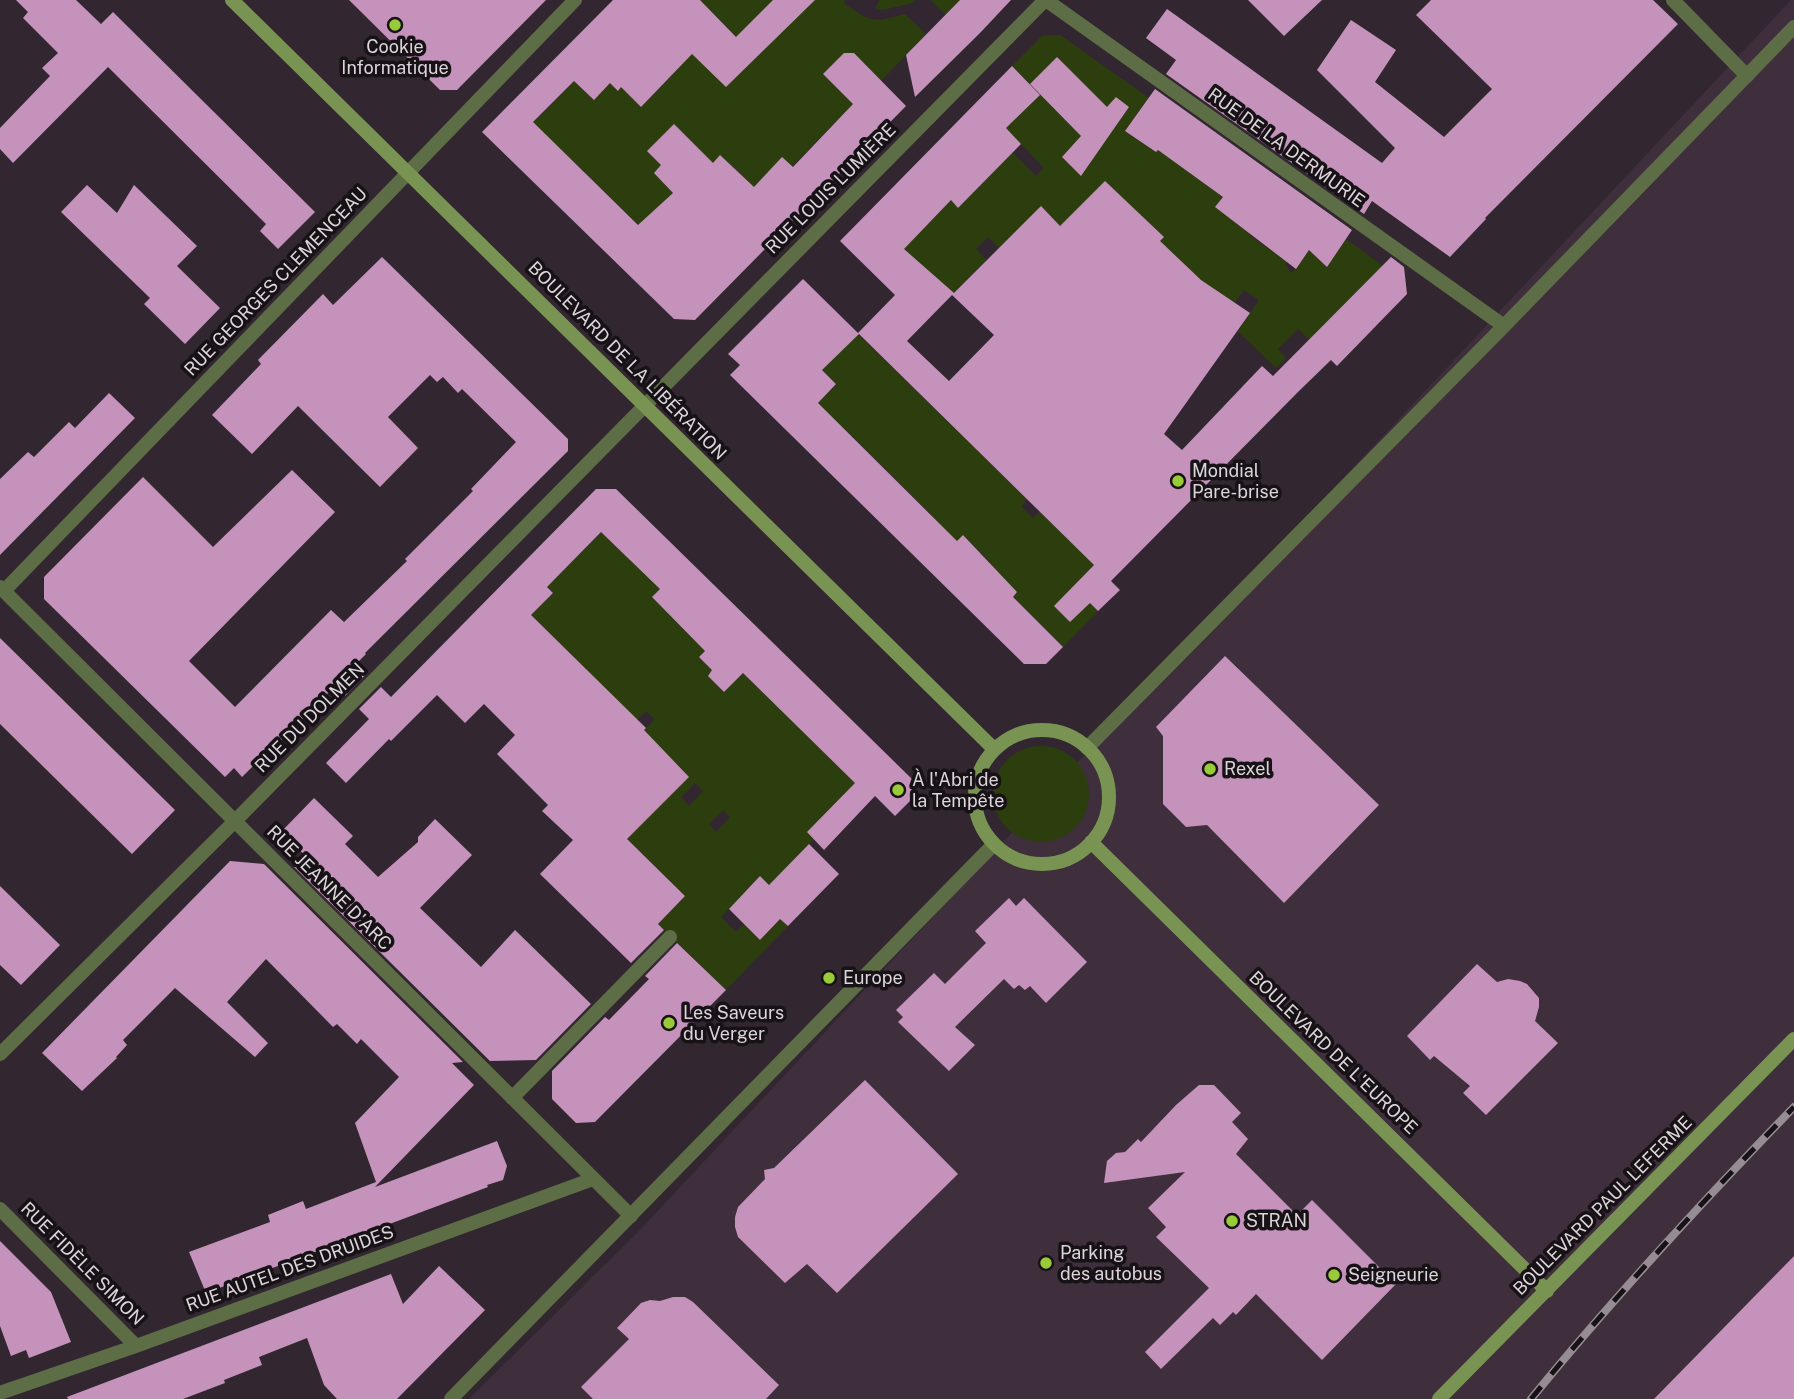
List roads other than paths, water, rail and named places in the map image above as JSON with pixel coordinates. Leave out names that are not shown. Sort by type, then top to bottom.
[{"type":"main road","name":"BOULEVARD DE LA LIBÉRATION","points":[[233,0],[994,749]]},
{"type":"main road","points":[[1051,730],[1070,736],[1087,748],[1101,764],[1107,784],[1108,805],[1103,825],[1091,842],[1077,854],[1061,861],[1043,864],[1025,862],[1008,855],[994,844],[982,827],[975,807],[975,786],[982,766],[994,749],[1010,737],[1030,731],[1051,730]]},
{"type":"main road","name":"BOULEVARD DE L'EUROPE","points":[[1091,842],[1547,1291]]},
{"type":"main road","name":"BOULEVARD PAUL LEFERME","points":[[1439,1399],[1794,1039]]},
{"type":"street","name":"RUE GEORGES CLEMENCEAU","points":[[2,589],[575,0]]},
{"type":"street","name":"RUE DE LA DERMURIE","points":[[1045,0],[1504,326]]},
{"type":"street","name":"RUE LOUIS LUMIÈRE","points":[[644,405],[1045,0]]},
{"type":"street","points":[[1673,0],[1747,76]]},
{"type":"street","points":[[1087,748],[1504,326],[1794,27]]},
{"type":"street","name":"RUE DU DOLMEN","points":[[0,1054],[235,821],[644,405]]},
{"type":"street","name":"RUE JEANNE D'ARC","points":[[2,589],[631,1216]]},
{"type":"street","points":[[451,1399],[994,844]]},
{"type":"street","points":[[512,1098],[670,937]]},
{"type":"street","name":"RUE AUTEL DES DRUIDES","points":[[0,1393],[593,1179]]},
{"type":"street","name":"RUE FIDÈLE SIMON","points":[[0,1209],[136,1346]]},
{"type":"railway","points":[[1531,1399],[1660,1250],[1794,1107]]},
{"type":"place","name":"Cookie Informatique","points":[[395,25]]},
{"type":"place","name":"Mondial Pare-brise","points":[[1178,481]]},
{"type":"place","name":"Rexel","points":[[1210,769]]},
{"type":"place","name":"À l'Abri de la Tempête","points":[[898,790]]},
{"type":"place","name":"Europe","points":[[829,978]]},
{"type":"place","name":"Les Saveurs du Verger","points":[[669,1023]]},
{"type":"place","name":"STRAN","points":[[1232,1221]]},
{"type":"place","name":"Parking des autobus","points":[[1046,1263]]},
{"type":"place","name":"Seigneurie","points":[[1334,1275]]}]
